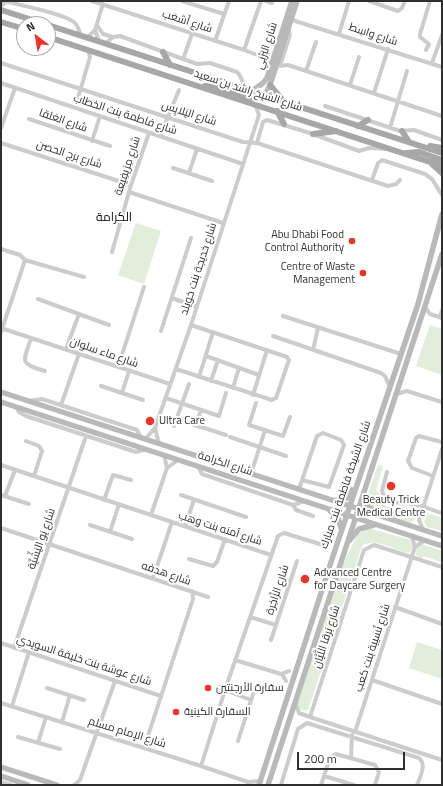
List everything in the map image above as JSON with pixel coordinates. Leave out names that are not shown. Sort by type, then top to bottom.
[{"type":"main road","name":"شارع البَرْنِي","points":[[265,95],[270,85],[288,29],[292,16],[289,15],[294,1]]},
{"type":"main road","name":"شارع البَرْنِي","points":[[252,91],[265,81],[294,1]]},
{"type":"main road","points":[[1,10],[20,16]]},
{"type":"main road","points":[[1,22],[16,27]]},
{"type":"main road","name":"شارع الشيخ راشد بن سعيد","points":[[56,28],[442,153]]},
{"type":"main road","name":"شارع الشيخ راشد بن سعيد","points":[[56,39],[442,166]]},
{"type":"main road","points":[[163,52],[170,65]]},
{"type":"main road","points":[[270,85],[286,103]]},
{"type":"main road","points":[[202,87],[217,86],[257,99],[265,95]]},
{"type":"main road","points":[[277,111],[284,124]]},
{"type":"main road","points":[[358,126],[368,120]]},
{"type":"main road","points":[[313,134],[336,130]]},
{"type":"main road","points":[[402,132],[409,142]]},
{"type":"main road","points":[[423,147],[442,148]]},
{"type":"main road","points":[[406,153],[419,152],[442,160]]},
{"type":"main road","points":[[429,162],[442,173]]},
{"type":"main road","name":"شارع الشيخة فاطمة بنت مبارك","points":[[259,783],[346,515],[418,304],[442,214]]},
{"type":"main road","name":"شارع الشيخة فاطمة بنت مبارك","points":[[268,785],[288,720],[442,254]]},
{"type":"main road","name":"شارع الكرامة","points":[[1,392],[442,536]]},
{"type":"main road","name":"شارع الكرامة","points":[[1,402],[442,546]]},
{"type":"main road","points":[[330,500],[342,500],[347,498],[357,483]]},
{"type":"main road","points":[[364,491],[367,505],[379,516]]},
{"type":"main road","points":[[323,507],[338,518],[341,531]]},
{"type":"main road","points":[[345,548],[359,529],[376,524]]},
{"type":"main road","points":[[1,767],[57,785]]},
{"type":"main road","points":[[1,776],[28,785]]},
{"type":"street","points":[[1,6],[6,1],[28,8],[35,8],[72,21],[84,37],[96,28],[106,4]]},
{"type":"street","name":"شارع أشعَب","points":[[92,1],[106,4],[273,60]]},
{"type":"street","points":[[182,1],[224,14]]},
{"type":"street","points":[[215,41],[229,1]]},
{"type":"street","points":[[244,50],[260,1]]},
{"type":"street","points":[[266,1],[272,3]]},
{"type":"street","points":[[339,34],[349,1]]},
{"type":"street","points":[[369,1],[378,2],[399,11],[402,8],[404,1]]},
{"type":"street","points":[[426,50],[428,44],[420,37],[420,34],[430,1]]},
{"type":"street","name":"شارع واسِط","points":[[292,16],[299,22],[442,67]]},
{"type":"street","points":[[96,28],[103,34],[113,37],[120,36],[197,64],[210,63],[237,72],[243,85],[252,91]]},
{"type":"street","points":[[96,28],[99,42]]},
{"type":"street","points":[[280,66],[290,35],[288,29]]},
{"type":"street","points":[[183,59],[192,34]]},
{"type":"street","points":[[432,64],[442,35]]},
{"type":"street","points":[[105,44],[113,37]]},
{"type":"street","points":[[306,71],[316,42]]},
{"type":"street","points":[[75,108],[82,89],[90,57],[88,49]]},
{"type":"street","points":[[374,93],[388,49]]},
{"type":"street","points":[[90,57],[97,52]]},
{"type":"street","points":[[350,85],[359,57]]},
{"type":"street","points":[[282,59],[288,65]]},
{"type":"street","name":"شارع اليَلايِس","points":[[1,62],[168,117],[250,143],[257,143],[387,185],[394,185],[400,180]]},
{"type":"street","points":[[274,70],[280,66],[288,65],[442,114]]},
{"type":"street","points":[[390,128],[407,71]]},
{"type":"street","name":"شارع فاطمة بنت الخطاب","points":[[1,83],[243,164]]},
{"type":"street","points":[[1,128],[15,88]]},
{"type":"street","points":[[160,136],[179,90]]},
{"type":"street","points":[[255,104],[259,115],[269,109]]},
{"type":"street","points":[[325,106],[402,132],[414,130],[442,140]]},
{"type":"street","name":"شارع خديجة بنت خويلد","points":[[143,438],[155,428],[166,398],[259,115]]},
{"type":"street","name":"شارع الغلقا","points":[[92,141],[100,116]]},
{"type":"street","name":"شارع الغلقا","points":[[29,119],[110,146]]},
{"type":"street","points":[[257,143],[265,121],[284,124],[359,151],[369,148],[381,150],[390,148]]},
{"type":"street","name":"شارع مِرَيفِيعة","points":[[112,252],[131,185],[149,133]]},
{"type":"street","name":"شارع برج الحصن","points":[[1,143],[131,185]]},
{"type":"street","points":[[188,173],[197,148]]},
{"type":"street","points":[[372,180],[378,163],[384,160],[427,175],[442,195]]},
{"type":"street","points":[[173,168],[212,181]]},
{"type":"street","points":[[129,192],[223,223]]},
{"type":"street","points":[[161,330],[191,238]]},
{"type":"street","points":[[1,249],[20,255],[25,260],[84,277]]},
{"type":"street","points":[[1,329],[25,260]]},
{"type":"street","points":[[118,367],[144,287]]},
{"type":"street","points":[[172,298],[197,306]]},
{"type":"street","points":[[38,299],[109,326]]},
{"type":"street","points":[[425,307],[430,314]]},
{"type":"street","points":[[422,317],[430,314],[441,317],[442,310]]},
{"type":"street","points":[[66,350],[79,314]]},
{"type":"street","points":[[283,316],[401,354]]},
{"type":"street","points":[[176,369],[253,395],[274,399],[289,360],[287,357],[191,325]]},
{"type":"street","points":[[313,350],[318,328]]},
{"type":"street","name":"شارع ماء سِلوان","points":[[1,329],[170,384]]},
{"type":"street","points":[[199,377],[213,332]]},
{"type":"street","points":[[273,336],[381,373],[385,376],[390,387]]},
{"type":"street","points":[[31,338],[24,360],[25,363],[45,371]]},
{"type":"street","points":[[253,395],[267,350]]},
{"type":"street","points":[[61,405],[79,354]]},
{"type":"street","points":[[206,356],[259,375]]},
{"type":"street","points":[[211,380],[218,360]]},
{"type":"street","points":[[233,388],[239,368]]},
{"type":"street","points":[[122,393],[129,371]]},
{"type":"street","points":[[401,381],[406,391]]},
{"type":"street","points":[[174,426],[189,384]]},
{"type":"street","points":[[101,386],[143,400]]},
{"type":"street","points":[[396,394],[406,391],[442,402]]},
{"type":"street","points":[[166,398],[219,416],[226,393]]},
{"type":"street","points":[[29,401],[42,399],[61,405],[137,430],[143,438]]},
{"type":"street","points":[[256,404],[249,425],[283,436],[290,417]]},
{"type":"street","points":[[15,406],[19,412],[26,416],[86,436],[136,452],[146,449]]},
{"type":"street","points":[[196,425],[201,410]]},
{"type":"street","points":[[176,419],[286,456]]},
{"type":"street","points":[[155,428],[159,444]]},
{"type":"street","points":[[251,474],[265,430]]},
{"type":"street","points":[[299,490],[302,480],[317,436],[323,434],[341,440],[344,445],[329,486],[302,480]]},
{"type":"street","name":"شارع يَو اليَشِّيَّة","points":[[14,648],[86,436]]},
{"type":"street","points":[[433,476],[412,468],[408,461],[416,438],[419,436],[442,442]]},
{"type":"street","points":[[26,441],[39,446],[42,451],[34,476]]},
{"type":"street","points":[[410,526],[419,520],[442,449]]},
{"type":"street","points":[[151,515],[167,468],[164,455]]},
{"type":"street","points":[[167,468],[178,460]]},
{"type":"street","name":"شارع آمنه بنت وهب","points":[[1,465],[271,555],[201,766]]},
{"type":"street","points":[[198,466],[202,474],[293,505],[304,501]]},
{"type":"street","points":[[15,470],[3,495],[29,504]]},
{"type":"street","points":[[388,472],[382,491],[384,497],[399,503],[424,507],[442,513]]},
{"type":"street","points":[[104,500],[113,475],[131,480]]},
{"type":"street","points":[[181,495],[246,517]]},
{"type":"street","points":[[185,526],[194,500]]},
{"type":"street","points":[[110,532],[119,504]]},
{"type":"street","points":[[293,505],[296,510],[313,516]]},
{"type":"street","points":[[419,520],[423,530]]},
{"type":"street","points":[[153,578],[172,522]]},
{"type":"street","points":[[90,525],[132,539]]},
{"type":"street","name":"شارع هدفه","points":[[1,528],[192,591],[193,599],[144,748]]},
{"type":"street","points":[[271,555],[278,536],[284,533],[322,545]]},
{"type":"street","points":[[412,536],[415,547],[425,540]]},
{"type":"street","points":[[189,559],[213,566],[217,562],[225,539]]},
{"type":"street","name":"شارع بَرقا اللَّيَّان","points":[[310,717],[364,550],[374,545],[442,567]]},
{"type":"street","name":"شارع نُسيبة بنت كعب","points":[[351,758],[353,731],[372,680],[415,547]]},
{"type":"street","name":"شارع الزَّاخِرة","points":[[271,640],[297,561]]},
{"type":"street","points":[[192,591],[208,597]]},
{"type":"street","points":[[395,607],[442,624]]},
{"type":"street","name":"شارع الزَّاخِرة","points":[[250,617],[276,625]]},
{"type":"street","name":"شارع عوشة بنت خليفة السويدي","points":[[1,643],[161,696]]},
{"type":"street","points":[[12,706],[29,652]]},
{"type":"street","points":[[235,660],[281,674],[286,680]]},
{"type":"street","points":[[281,674],[289,671]]},
{"type":"street","points":[[372,680],[442,704]]},
{"type":"street","points":[[74,785],[81,783],[96,733],[115,681]]},
{"type":"street","points":[[47,688],[84,700]]},
{"type":"street","points":[[225,690],[251,700]]},
{"type":"street","points":[[238,741],[254,691]]},
{"type":"street","points":[[62,722],[70,695]]},
{"type":"street","points":[[295,701],[299,713]]},
{"type":"street","name":"شارع الإمام مسلم","points":[[1,703],[201,766],[249,784],[259,783]]},
{"type":"street","points":[[299,713],[442,760]]},
{"type":"street","points":[[288,720],[299,713]]},
{"type":"street","points":[[38,743],[46,717]]},
{"type":"street","points":[[281,785],[298,729],[301,726],[310,723],[421,760],[424,766],[417,785]]},
{"type":"street","points":[[18,737],[60,750]]},
{"type":"street","points":[[321,785],[332,755],[336,754],[375,765],[379,772],[375,785]]},
{"type":"street","points":[[324,776],[354,785]]},
{"type":"street","points":[[1,782],[10,785]]},
{"type":"green space","points":[[136,223],[161,231],[144,284],[118,275]]},
{"type":"green space","points":[[430,325],[442,329],[442,375],[416,366]]},
{"type":"green space","points":[[378,465],[383,466],[376,490],[383,499],[383,505],[397,510],[401,506],[407,508],[412,506],[419,507],[419,515],[414,521],[409,523],[390,517],[379,511],[370,503],[367,497]]},
{"type":"green space","points":[[428,513],[442,518],[442,531],[427,527],[424,522]]},
{"type":"green space","points":[[368,528],[411,540],[413,547],[410,552],[406,553],[378,543],[362,546],[308,710],[300,710],[296,702],[343,564],[358,534]]},
{"type":"green space","points":[[422,544],[442,551],[442,562],[423,556],[422,559],[416,555],[416,549]]},
{"type":"green space","points":[[417,642],[442,650],[442,679],[409,668]]},
{"type":"place","name":"Abu Dhabi Food Control Authority","points":[[352,241]]},
{"type":"place","name":"Centre of Waste Management","points":[[363,273]]},
{"type":"place","name":"Ultra Care","points":[[150,421]]},
{"type":"place","name":"Beauty Trick Medical Centre","points":[[391,486]]},
{"type":"place","name":"Advanced Centre for Daycare Surgery","points":[[305,579]]},
{"type":"place","name":"سفارة الأرجنتين","points":[[208,688]]},
{"type":"place","name":"السفارة الكينية","points":[[176,712]]},
{"type":"district","name":"الكرامة","points":[[114,218]]}]
